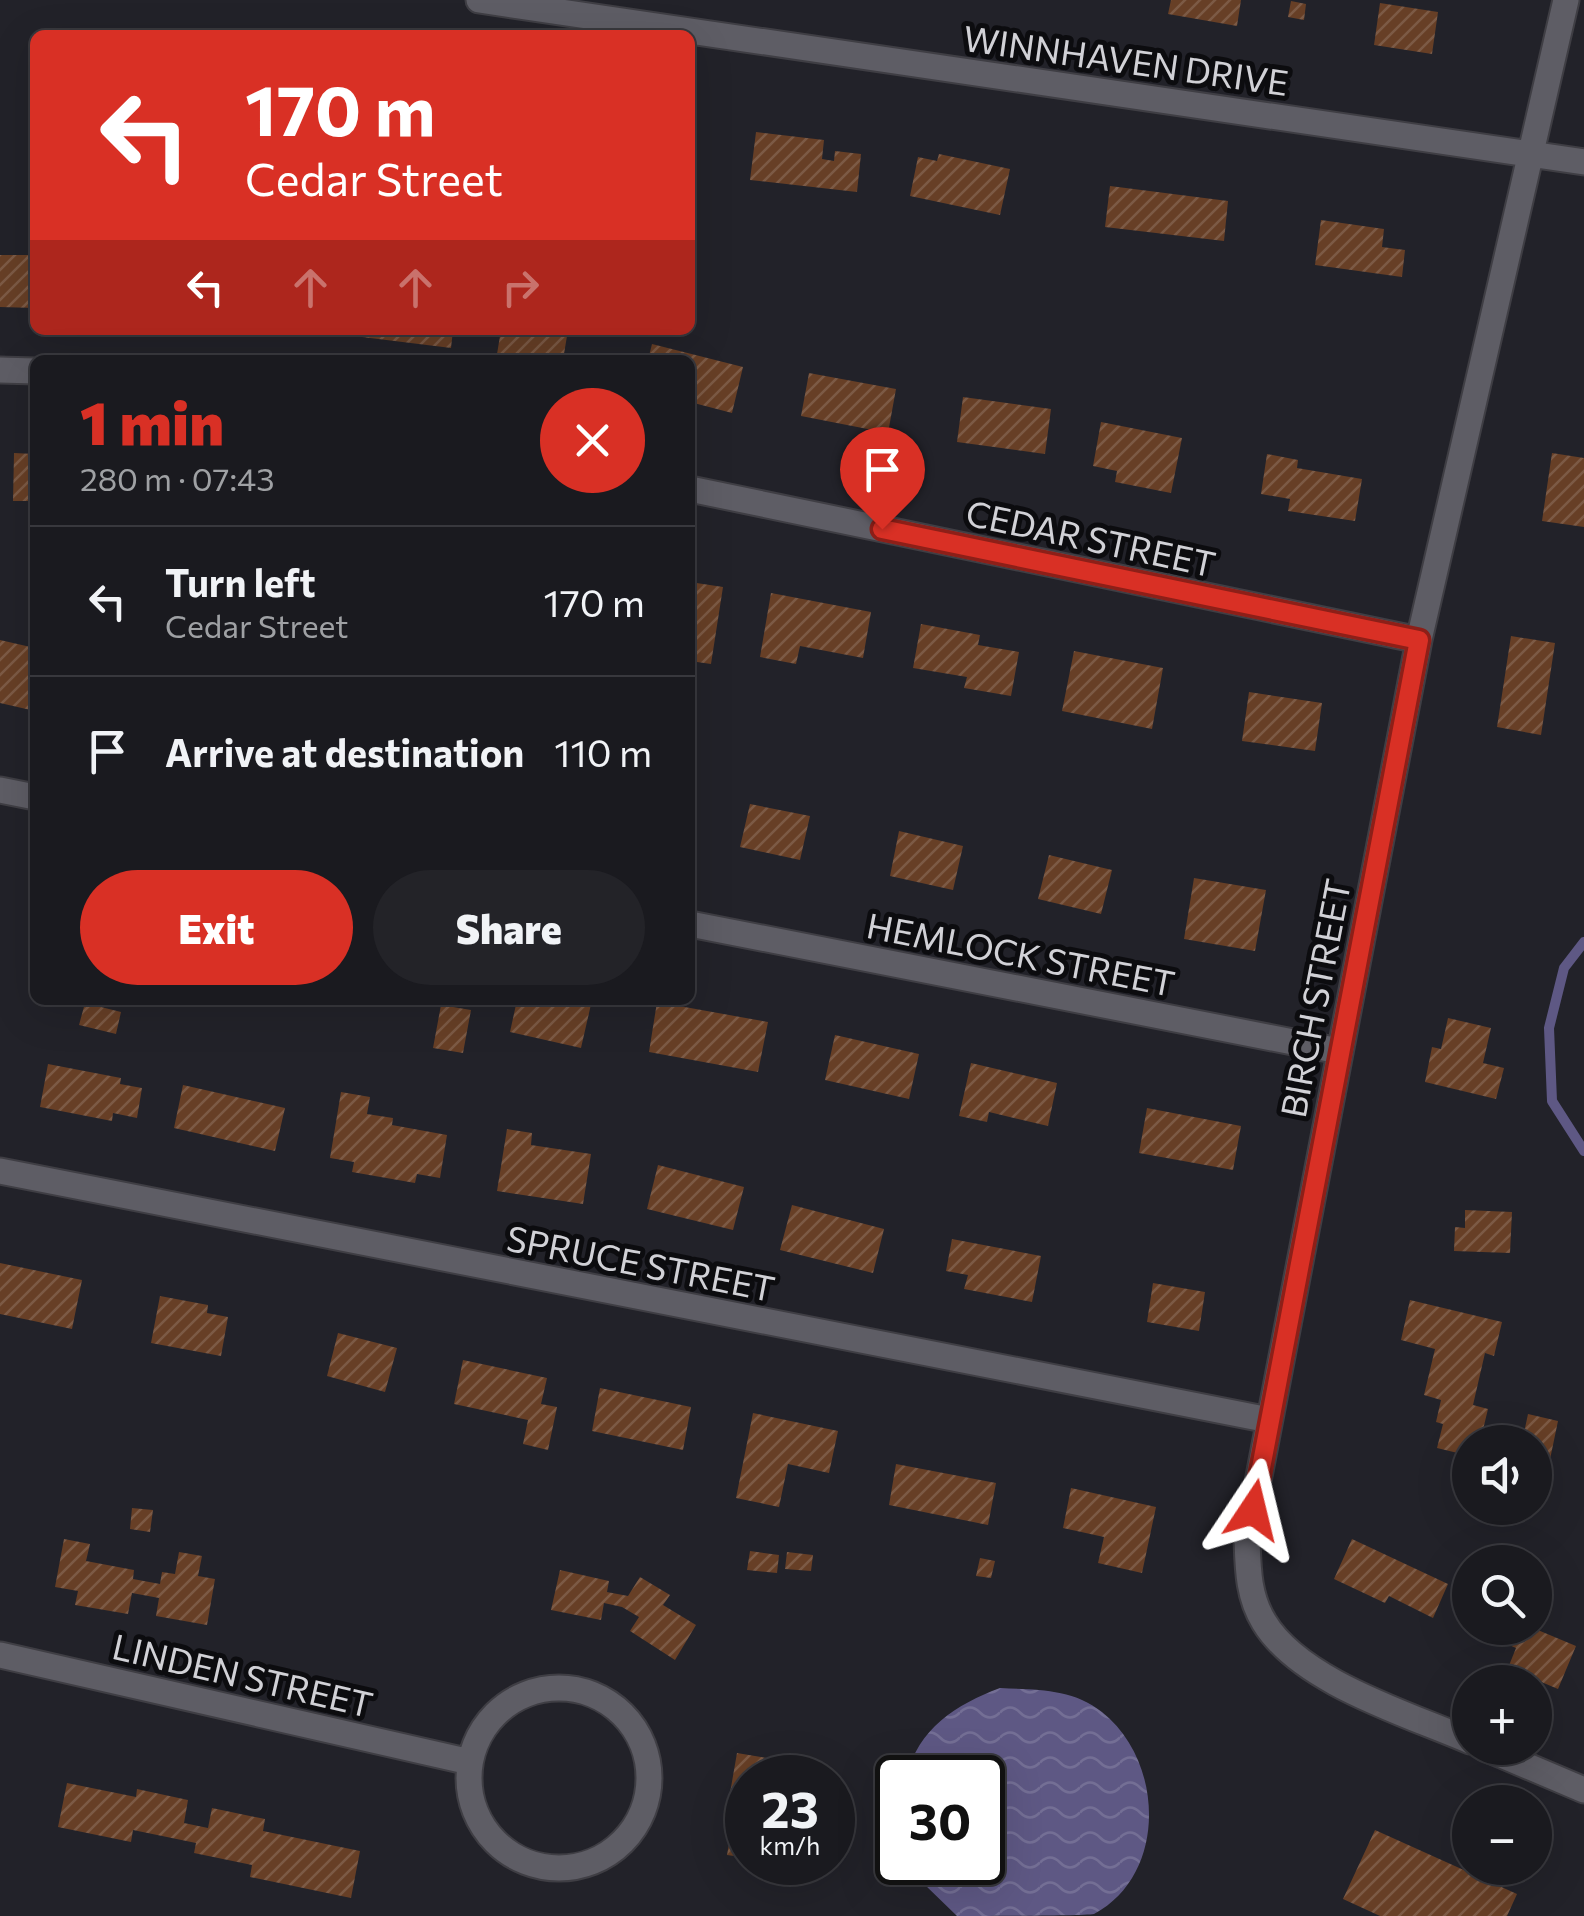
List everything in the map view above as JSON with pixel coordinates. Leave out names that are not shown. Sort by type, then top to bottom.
[{"type":"street","name":"WINNHAVEN DRIVE","points":[[479,0],[685,30]]},
{"type":"street","name":"BIRCH STREET","points":[[1452,1733],[1325,1678],[1291,1654],[1264,1622],[1248,1582],[1247,1539],[1419,640],[1566,0]]},
{"type":"street","name":"WINNHAVEN DRIVE","points":[[695,31],[1584,162]]},
{"type":"street","points":[[0,370],[30,371]]},
{"type":"street","name":"CEDAR STREET","points":[[695,490],[1419,640]]},
{"type":"street","points":[[0,790],[30,796]]},
{"type":"street","name":"HEMLOCK STREET","points":[[695,925],[1339,1051]]},
{"type":"street","name":"SPRUCE STREET","points":[[0,1172],[1270,1420]]},
{"type":"street","name":"LINDEN STREET","points":[[0,1655],[470,1762]]},
{"type":"street","points":[[548,1688],[586,1691],[604,1699],[632,1725],[648,1760],[647,1798],[632,1832],[604,1856],[569,1867],[532,1864],[500,1846],[478,1817],[469,1781],[470,1762],[484,1727],[512,1700],[548,1688]]},
{"type":"street","points":[[1526,1765],[1584,1790]]},
{"type":"water","points":[[1000,1688],[1053,1692],[1090,1704],[1122,1733],[1137,1759],[1146,1787],[1149,1816],[1145,1845],[1135,1872],[1118,1896],[1094,1914],[957,1916],[925,1885],[1005,1885],[1005,1755],[915,1755],[941,1720]]},
{"type":"building","points":[[1171,0],[1241,0],[1237,26],[1168,14]]},
{"type":"building","points":[[1291,1],[1306,4],[1304,20],[1288,17]]},
{"type":"building","points":[[1380,3],[1438,12],[1432,54],[1374,45]]},
{"type":"building","points":[[756,132],[824,140],[822,159],[834,161],[835,151],[861,154],[857,192],[750,180]]},
{"type":"building","points":[[939,154],[1010,169],[1000,215],[910,196],[918,157],[937,161]]},
{"type":"building","points":[[1110,186],[1228,201],[1224,241],[1105,227]]},
{"type":"building","points":[[1321,220],[1384,229],[1382,247],[1405,250],[1402,277],[1315,265]]},
{"type":"building","points":[[0,255],[30,255],[30,308],[0,307]]},
{"type":"building","points":[[346,335],[452,335],[451,348]]},
{"type":"building","points":[[500,335],[567,335],[564,355],[497,355]]},
{"type":"building","points":[[652,344],[743,367],[732,413],[695,403],[695,355],[649,355]]},
{"type":"building","points":[[809,373],[896,389],[888,433],[801,416]]},
{"type":"building","points":[[963,397],[1051,409],[1045,454],[957,442]]},
{"type":"building","points":[[1101,422],[1182,438],[1171,493],[1115,482],[1117,471],[1093,466]]},
{"type":"building","points":[[14,453],[30,454],[30,501],[13,501]]},
{"type":"building","points":[[1552,453],[1584,458],[1584,527],[1542,521]]},
{"type":"building","points":[[1267,454],[1298,460],[1297,468],[1362,479],[1355,521],[1288,511],[1290,499],[1261,494]]},
{"type":"building","points":[[695,583],[723,587],[711,664],[695,662]]},
{"type":"building","points":[[771,593],[871,612],[863,658],[800,646],[796,664],[760,657]]},
{"type":"building","points":[[921,624],[980,635],[978,645],[1019,652],[1011,696],[964,688],[967,677],[913,668]]},
{"type":"building","points":[[1511,636],[1555,643],[1541,735],[1497,727]]},
{"type":"building","points":[[0,640],[30,647],[30,710],[0,703]]},
{"type":"building","points":[[1074,651],[1163,668],[1152,729],[1062,711]]},
{"type":"building","points":[[1249,692],[1322,703],[1315,751],[1242,741]]},
{"type":"building","points":[[750,804],[810,816],[800,860],[740,847]]},
{"type":"building","points":[[899,831],[963,846],[953,890],[890,876]]},
{"type":"building","points":[[1049,855],[1112,870],[1101,914],[1038,899]]},
{"type":"building","points":[[1194,878],[1266,890],[1255,951],[1184,939]]},
{"type":"building","points":[[84,1005],[121,1012],[116,1034],[79,1025]]},
{"type":"building","points":[[441,1005],[471,1010],[463,1053],[433,1048]]},
{"type":"building","points":[[516,1005],[591,1005],[581,1048],[510,1032]]},
{"type":"building","points":[[657,1005],[768,1022],[758,1072],[649,1052]]},
{"type":"building","points":[[1448,1018],[1491,1028],[1483,1063],[1504,1068],[1496,1099],[1425,1082],[1432,1047],[1441,1049]]},
{"type":"building","points":[[835,1035],[919,1054],[909,1099],[825,1080]]},
{"type":"building","points":[[971,1063],[1057,1083],[1048,1126],[989,1112],[987,1122],[959,1116]]},
{"type":"building","points":[[48,1064],[121,1078],[120,1084],[142,1088],[137,1118],[113,1113],[112,1121],[40,1107]]},
{"type":"building","points":[[183,1085],[285,1108],[275,1151],[174,1128]]},
{"type":"building","points":[[341,1092],[370,1097],[367,1114],[393,1118],[392,1125],[447,1135],[440,1178],[417,1174],[415,1183],[352,1172],[354,1162],[330,1158]]},
{"type":"building","points":[[1147,1108],[1241,1126],[1233,1170],[1139,1153]]},
{"type":"building","points":[[507,1129],[532,1133],[531,1145],[591,1154],[583,1204],[497,1191]]},
{"type":"building","points":[[658,1165],[744,1187],[733,1230],[647,1209]]},
{"type":"building","points":[[792,1205],[884,1229],[873,1273],[780,1250]]},
{"type":"building","points":[[1465,1210],[1512,1212],[1510,1253],[1454,1251],[1455,1227],[1465,1228]]},
{"type":"building","points":[[952,1239],[1041,1256],[1032,1302],[964,1289],[968,1275],[946,1271]]},
{"type":"building","points":[[0,1263],[82,1280],[72,1329],[0,1314]]},
{"type":"building","points":[[1153,1283],[1205,1292],[1199,1331],[1147,1322]]},
{"type":"building","points":[[160,1296],[208,1305],[207,1313],[228,1317],[221,1356],[151,1343]]},
{"type":"building","points":[[1410,1300],[1502,1322],[1494,1356],[1485,1353],[1473,1405],[1488,1409],[1484,1425],[1452,1425],[1452,1452],[1437,1448],[1443,1424],[1436,1422],[1441,1400],[1424,1395],[1435,1349],[1401,1340]]},
{"type":"building","points":[[338,1333],[397,1348],[385,1392],[327,1376]]},
{"type":"building","points":[[463,1360],[547,1378],[541,1404],[557,1407],[548,1450],[523,1444],[528,1420],[454,1404]]},
{"type":"building","points":[[600,1388],[691,1407],[683,1450],[592,1431]]},
{"type":"building","points":[[753,1413],[838,1431],[829,1473],[788,1464],[779,1507],[736,1498]]},
{"type":"building","points":[[1528,1414],[1558,1421],[1552,1450],[1552,1425],[1526,1425]]},
{"type":"building","points":[[896,1464],[996,1483],[988,1525],[889,1505]]},
{"type":"building","points":[[1071,1488],[1156,1507],[1142,1573],[1098,1563],[1104,1537],[1063,1528]]},
{"type":"building","points":[[132,1508],[153,1510],[150,1532],[130,1529]]},
{"type":"building","points":[[64,1539],[90,1544],[86,1561],[134,1570],[133,1579],[160,1584],[162,1572],[175,1574],[179,1552],[202,1556],[198,1576],[215,1579],[207,1625],[156,1616],[159,1598],[132,1593],[128,1614],[75,1605],[78,1591],[55,1587]]},
{"type":"building","points":[[1352,1539],[1448,1584],[1433,1618],[1389,1596],[1385,1603],[1334,1579]]},
{"type":"building","points":[[750,1551],[779,1555],[777,1573],[747,1570]]},
{"type":"building","points":[[787,1552],[813,1555],[811,1571],[785,1569]]},
{"type":"building","points":[[980,1558],[995,1561],[991,1578],[976,1576]]},
{"type":"building","points":[[560,1570],[609,1581],[607,1592],[628,1596],[640,1577],[670,1595],[663,1605],[696,1625],[675,1660],[630,1631],[639,1617],[622,1607],[604,1603],[601,1620],[551,1610]]},
{"type":"building","points":[[1552,1636],[1576,1646],[1558,1689],[1552,1686],[1552,1665],[1509,1665],[1516,1648],[1509,1645],[1552,1645]]},
{"type":"building","points":[[67,1783],[136,1797],[137,1789],[188,1800],[184,1823],[208,1828],[212,1808],[265,1819],[263,1831],[360,1851],[351,1898],[250,1877],[252,1865],[194,1853],[196,1843],[133,1830],[131,1842],[58,1827]]},
{"type":"building","points":[[1375,1830],[1452,1865],[1452,1885],[1497,1885],[1517,1894],[1507,1916],[1380,1916],[1343,1899]]},
{"type":"waterway","points":[[1584,942],[1564,968],[1549,1028],[1552,1101],[1584,1151]]},
{"type":"route","points":[[882,529],[1419,640],[1253,1510]]}]
